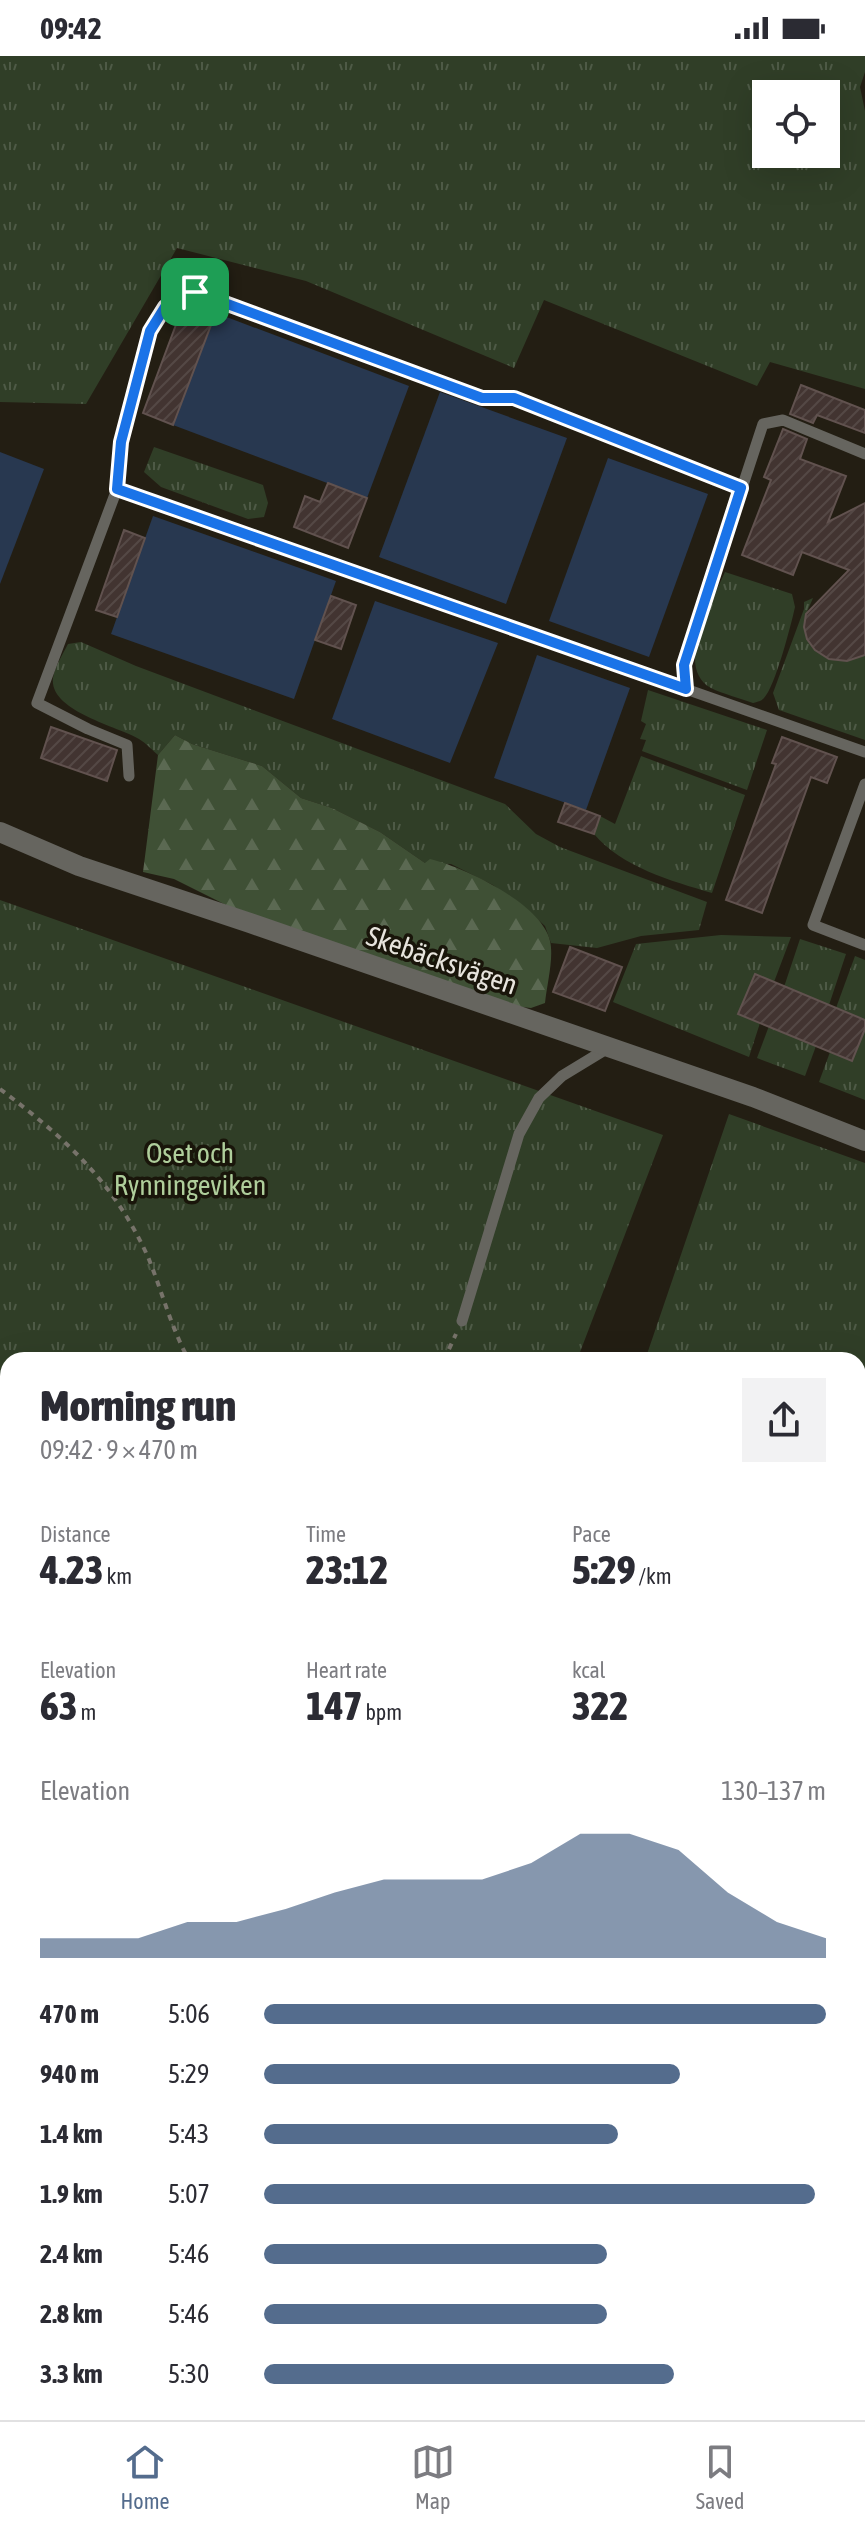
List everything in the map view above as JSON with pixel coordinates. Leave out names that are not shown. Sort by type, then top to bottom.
[{"type":"street","name":"Skebäcksvägen","points":[[0,832],[79,866],[753,1097],[865,1141]]},
{"type":"lane","points":[[129,776],[127,745],[37,703],[117,489],[121,442],[150,331],[165,307],[195,292],[482,398],[514,398],[741,488]]},
{"type":"lane","points":[[686,689],[684,665],[763,424],[783,420],[865,454]]},
{"type":"lane","points":[[117,489],[865,752]]},
{"type":"lane","points":[[865,784],[813,925],[865,945]]},
{"type":"lane","points":[[462,1321],[514,1149],[539,1098],[562,1076],[608,1048]]},
{"type":"path","points":[[0,1089],[79,1155],[115,1195],[145,1253],[184,1352]]},
{"type":"path","points":[[448,1352],[462,1321]]},
{"type":"green space","points":[[0,56],[865,56],[865,72],[860,87],[865,111],[865,389],[770,362],[757,386],[544,300],[514,368],[306,281],[177,248],[86,404],[0,402]]},
{"type":"green space","points":[[154,447],[263,485],[268,503],[264,517],[248,519],[161,487],[144,472]]},
{"type":"green space","points":[[725,572],[792,594],[795,607],[773,682],[764,698],[753,703],[711,688],[700,678],[695,665],[699,633]]},
{"type":"green space","points":[[813,598],[805,625],[812,647],[837,659],[865,654],[865,740],[779,710],[773,693],[804,602]]},
{"type":"green space","points":[[81,642],[136,666],[505,804],[536,834],[560,847],[707,902],[699,930],[641,936],[597,948],[551,943],[545,926],[493,885],[451,864],[425,863],[380,832],[332,808],[301,798],[262,766],[192,744],[175,735],[158,755],[139,739],[73,708],[55,690],[53,678],[68,644]]},
{"type":"green space","points":[[648,690],[767,730],[747,790],[642,751],[646,740],[640,739],[646,724],[641,721]]},
{"type":"green space","points":[[175,735],[192,744],[262,766],[301,798],[332,808],[380,832],[425,863],[430,859],[462,870],[517,901],[544,927],[550,941],[551,963],[545,1003],[531,1008],[504,1005],[326,955],[174,879],[143,872],[158,755]]},
{"type":"green space","points":[[641,756],[745,795],[712,893],[664,878],[633,864],[605,846],[594,834],[600,816],[615,824]]},
{"type":"green space","name":"Oset och Rynningeviken","points":[[0,900],[663,1135],[580,1352],[0,1352]]},
{"type":"green space","points":[[721,935],[791,937],[774,982],[755,975],[738,1013],[760,1023],[749,1057],[613,1002],[636,944]]},
{"type":"green space","points":[[800,939],[846,954],[829,1005],[784,987]]},
{"type":"green space","points":[[855,956],[865,960],[865,1020],[836,1008]]},
{"type":"green space","points":[[769,1026],[816,1046],[805,1076],[757,1058]]},
{"type":"green space","points":[[865,1029],[865,1100],[819,1082],[830,1052]]},
{"type":"green space","points":[[729,1114],[865,1163],[865,1352],[648,1352]]},
{"type":"water","points":[[216,313],[409,386],[367,498],[173,425]]},
{"type":"water","points":[[440,392],[567,438],[506,604],[379,557]]},
{"type":"water","points":[[0,452],[44,469],[0,584]]},
{"type":"water","points":[[608,458],[708,494],[649,657],[549,621]]},
{"type":"water","points":[[153,516],[336,581],[294,699],[111,634]]},
{"type":"water","points":[[375,601],[498,643],[450,763],[332,719]]},
{"type":"water","points":[[537,655],[630,688],[586,810],[494,778]]},
{"type":"building","points":[[180,314],[211,325],[173,425],[143,413]]},
{"type":"building","points":[[801,385],[865,410],[865,433],[817,415],[813,423],[790,414]]},
{"type":"building","points":[[783,429],[807,439],[800,459],[846,476],[828,522],[865,503],[865,655],[847,661],[829,659],[815,650],[807,639],[804,627],[806,614],[849,570],[802,552],[793,575],[742,555],[771,480],[764,477]]},
{"type":"building","points":[[328,483],[367,498],[348,548],[294,527],[305,496],[320,502]]},
{"type":"building","points":[[124,530],[145,538],[117,617],[96,610]]},
{"type":"building","points":[[331,596],[356,605],[341,649],[315,640]]},
{"type":"building","points":[[51,727],[117,750],[107,781],[41,758]]},
{"type":"building","points":[[782,737],[837,757],[827,783],[811,777],[762,913],[726,900],[776,764],[772,763]]},
{"type":"building","points":[[565,803],[600,816],[594,834],[558,822]]},
{"type":"building","points":[[570,947],[622,967],[605,1011],[553,992]]},
{"type":"building","points":[[755,974],[865,1020],[865,1029],[852,1061],[738,1014]]},
{"type":"route","points":[[195,292],[482,398],[514,398],[741,488],[684,665],[686,689],[117,489],[121,442],[150,331],[165,307],[195,292]]}]
